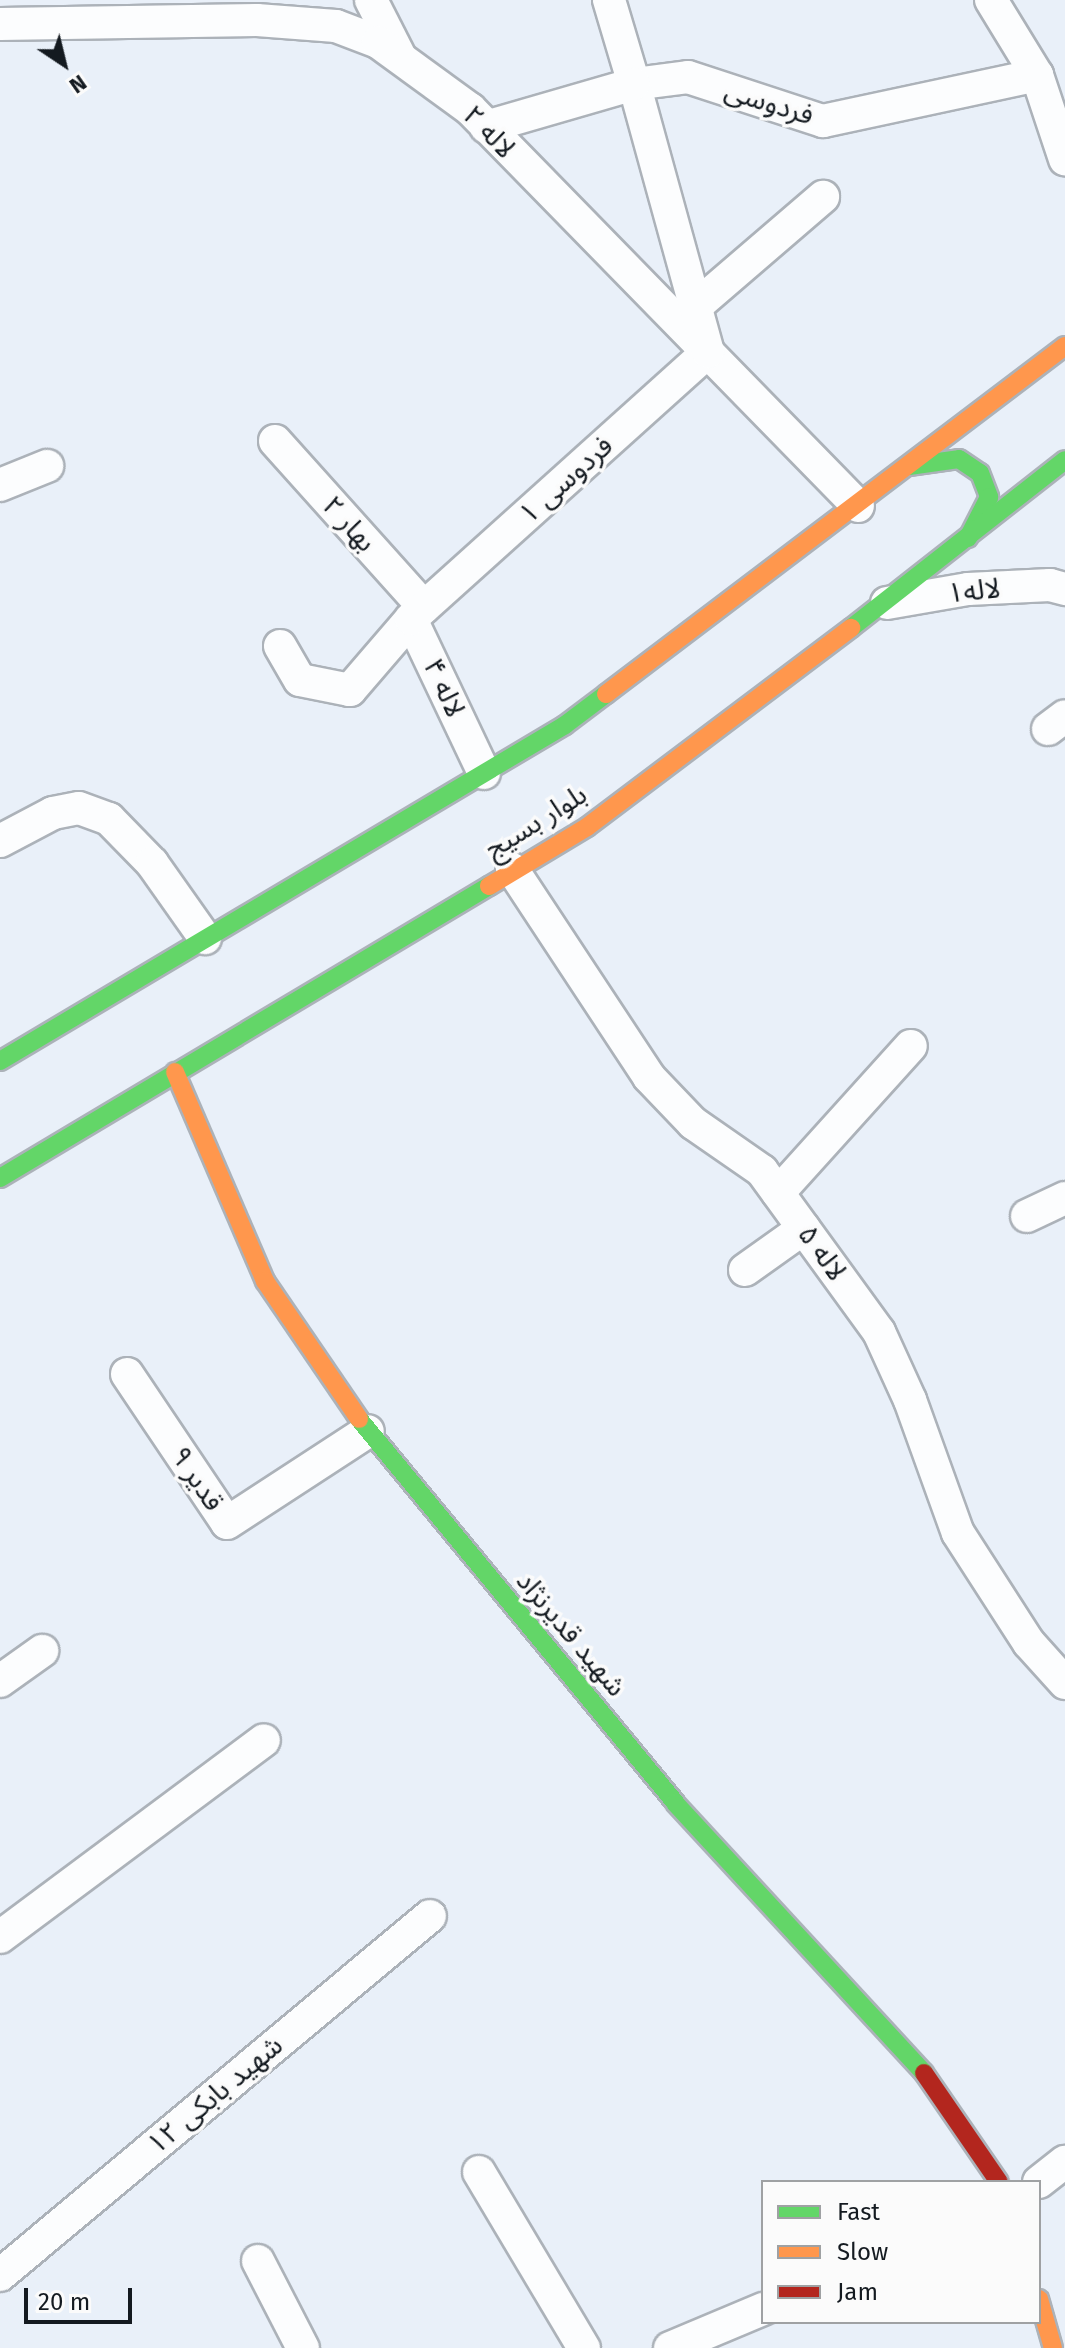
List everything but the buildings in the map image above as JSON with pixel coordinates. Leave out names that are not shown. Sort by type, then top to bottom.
[{"type":"main road","points":[[0,1061],[565,725],[858,506],[1065,346]]},
{"type":"main road","points":[[909,466],[959,459],[980,473],[989,497],[967,540]]},
{"type":"main road","name":"بلوار بسیج","points":[[0,1178],[512,869],[587,827],[967,540],[1065,460]]},
{"type":"main road","name":"شهید قدیرنژاد","points":[[175,1072],[265,1281],[368,1431],[675,1803],[919,2066],[998,2180]]},
{"type":"main road","points":[[1041,2306],[1053,2348]]},
{"type":"street","points":[[371,0],[400,58]]},
{"type":"street","points":[[609,0],[708,352]]},
{"type":"street","points":[[991,0],[1037,75],[1065,159]]},
{"type":"street","name":"لاله ۲","points":[[0,24],[257,20],[336,26],[378,42],[470,109],[858,506]]},
{"type":"street","name":"فردوسی","points":[[486,127],[634,84],[688,77],[823,121],[1037,75]]},
{"type":"street","points":[[695,307],[823,197]]},
{"type":"street","name":"فردوسی ۱","points":[[280,646],[300,680],[350,690],[417,613],[708,352]]},
{"type":"street","name":"بهار ۲","points":[[275,441],[417,613]]},
{"type":"street","points":[[0,485],[47,466]]},
{"type":"street","name":"لاله۱","points":[[884,603],[968,589],[1050,585],[1065,589]]},
{"type":"street","name":"لاله ۴","points":[[417,613],[484,773]]},
{"type":"street","points":[[0,841],[66,810],[79,808],[109,819],[152,863],[205,938]]},
{"type":"street","name":"لاله ۵","points":[[512,869],[649,1077],[693,1123],[762,1171],[879,1332],[910,1400],[958,1533],[1029,1643],[1065,1683]]},
{"type":"street","points":[[778,1193],[911,1046]]},
{"type":"street","points":[[1027,1216],[1065,1198]]},
{"type":"street","points":[[745,1270],[804,1228]]},
{"type":"street","name":"قدیر ۹","points":[[127,1374],[227,1523],[368,1431]]},
{"type":"street","points":[[0,1681],[42,1651]]},
{"type":"street","points":[[0,1937],[264,1740]]},
{"type":"street","name":"شهید بابکی ۱۲","points":[[0,2275],[430,1916]]},
{"type":"street","points":[[1041,2180],[1065,2162]]},
{"type":"street","points":[[479,2172],[584,2348]]},
{"type":"street","points":[[258,2261],[303,2348]]},
{"type":"street","points":[[670,2348],[761,2310]]},
{"type":"traffic: fast","points":[[909,466],[959,459],[980,473],[989,497],[968,538]]},
{"type":"traffic: fast","points":[[851,628],[1065,460]]},
{"type":"traffic: fast","points":[[0,1061],[565,725],[606,694]]},
{"type":"traffic: fast","points":[[0,1178],[489,886]]},
{"type":"traffic: fast","points":[[359,1419],[675,1803],[924,2073]]},
{"type":"traffic: slow","points":[[606,694],[1065,346]]},
{"type":"traffic: slow","points":[[489,886],[587,827],[851,628]]},
{"type":"traffic: slow","points":[[175,1072],[265,1281],[359,1419]]},
{"type":"traffic: slow","points":[[1041,2306],[1053,2348]]},
{"type":"traffic: jam","points":[[924,2073],[998,2180]]}]
